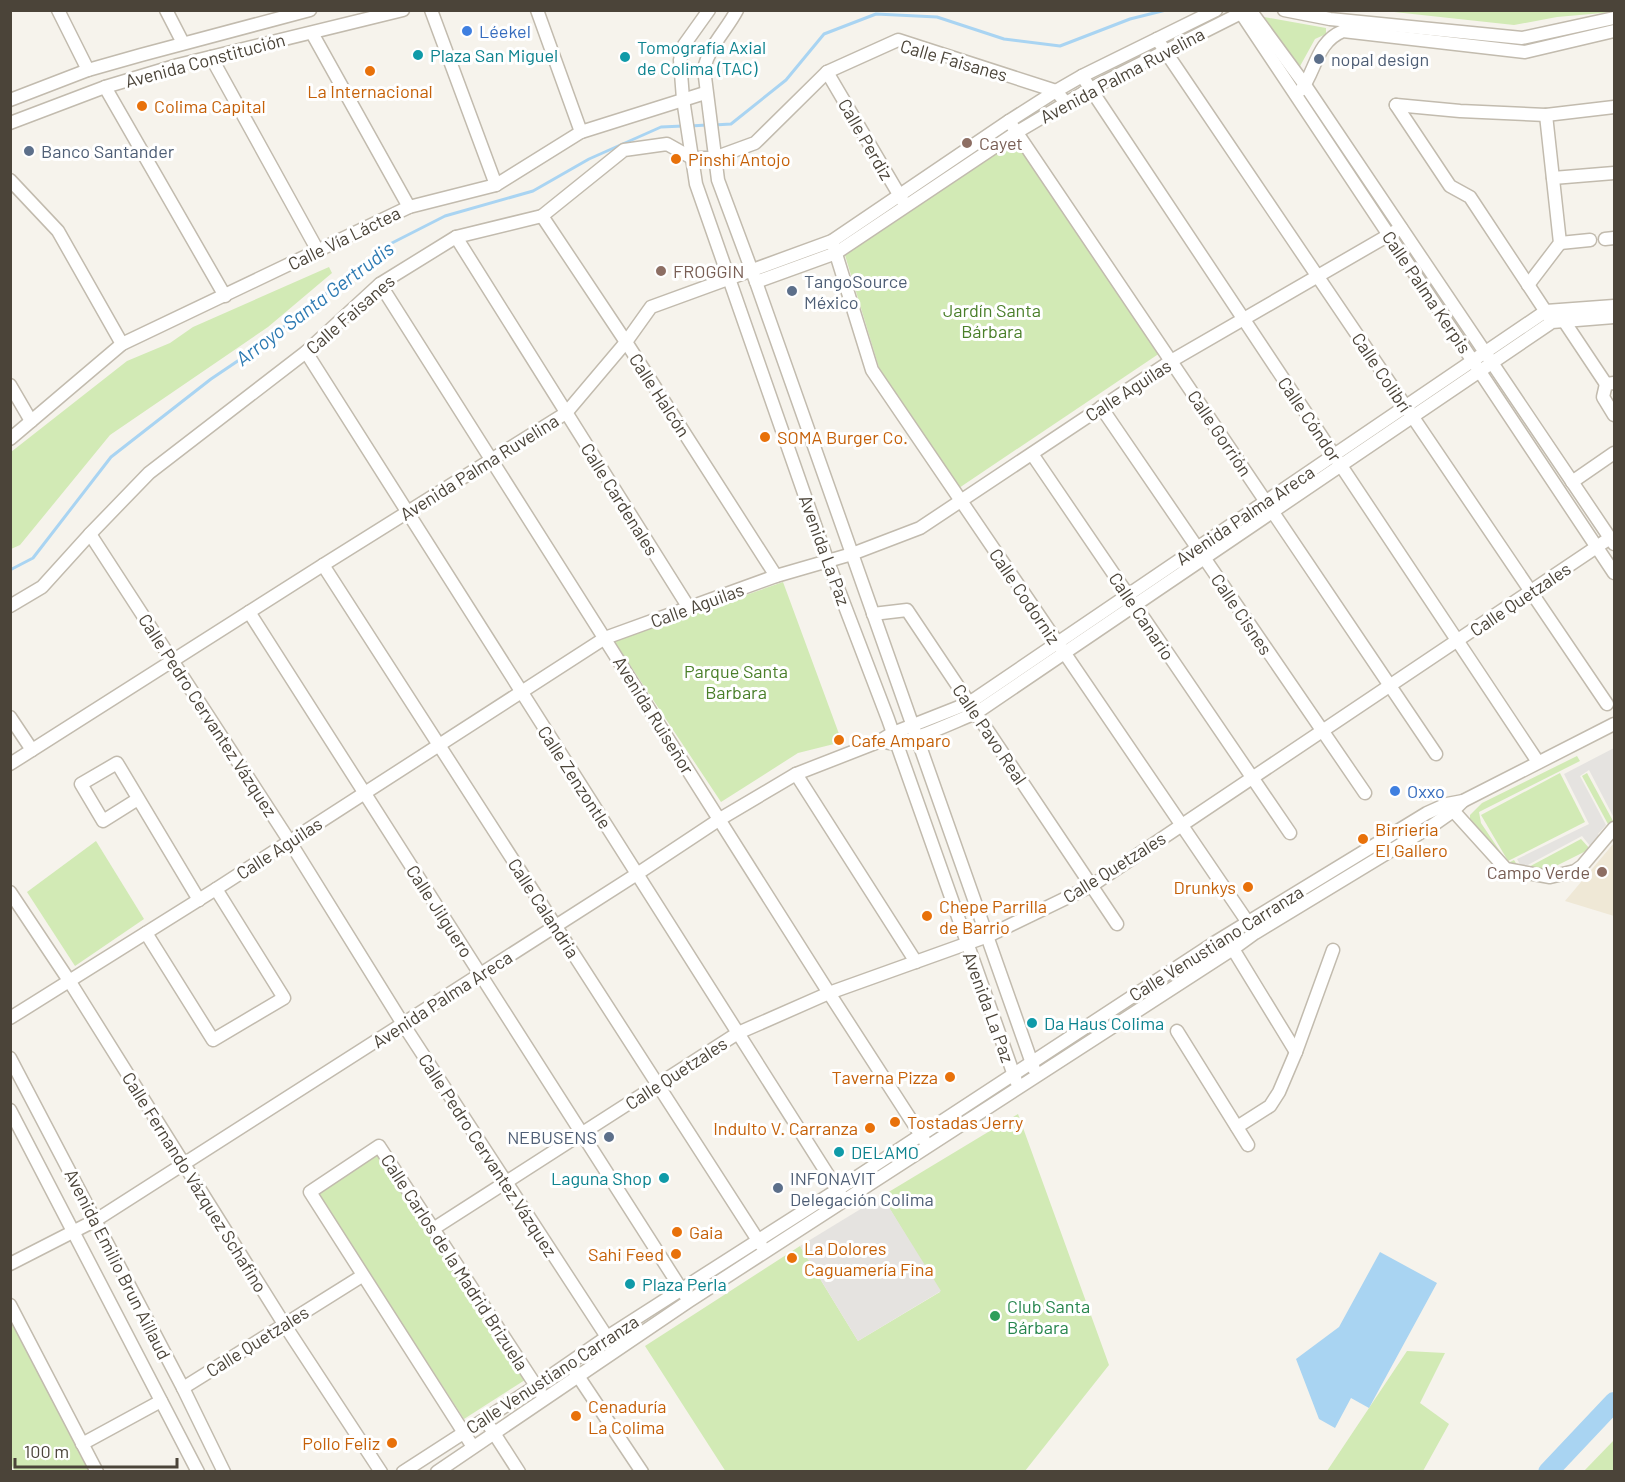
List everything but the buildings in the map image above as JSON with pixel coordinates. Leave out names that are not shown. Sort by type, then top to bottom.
[{"type":"street","points":[[58,10],[88,70]]},
{"type":"street","points":[[166,10],[183,43]]},
{"type":"street","name":"Avenida Constitución","points":[[10,100],[88,70],[310,10]]},
{"type":"street","name":"Avenida Constitución","points":[[10,123],[105,87],[211,57],[403,10]]},
{"type":"street","points":[[431,10],[496,185]]},
{"type":"street","points":[[537,10],[581,132]]},
{"type":"street","name":"Avenida La Paz","points":[[709,10],[684,45],[680,60],[683,99],[696,184],[828,562],[894,738],[1018,1087]]},
{"type":"street","name":"Avenida La Paz","points":[[737,10],[712,45],[706,57],[704,69],[705,93],[718,180],[1036,1075]]},
{"type":"street","name":"Avenida Palma Ruvelina","points":[[903,201],[1009,120],[1056,91],[1216,10]]},
{"type":"street","points":[[1284,10],[1330,20],[1522,38],[1614,18]]},
{"type":"street","name":"Avenida Palma Ruvelina","points":[[10,764],[566,413],[626,342],[651,307],[729,278],[754,276],[834,247],[903,201],[1090,89],[1243,11]]},
{"type":"street","name":"Calle Palma Kerpis","points":[[1243,11],[1305,84],[1612,541]]},
{"type":"street","name":"Calle Palma Kerpis","points":[[1243,11],[1296,96],[1614,573]]},
{"type":"street","points":[[1296,96],[1305,84],[1317,56],[1339,32],[1346,30],[1525,52],[1614,31]]},
{"type":"street","points":[[312,33],[409,207]]},
{"type":"street","name":"Calle Colibrí","points":[[1157,39],[1607,704]]},
{"type":"street","name":"Calle Faisanes","points":[[10,606],[42,587],[149,473],[306,352],[380,284],[456,237],[542,216],[624,150],[667,144],[692,158],[714,158],[755,143],[827,72],[898,40],[1056,91]]},
{"type":"street","points":[[211,57],[318,251]]},
{"type":"street","name":"Calle Perdiz","points":[[827,72],[903,201]]},
{"type":"street","name":"Calle Cóndor","points":[[1082,76],[1538,762]]},
{"type":"street","points":[[105,87],[225,296]]},
{"type":"street","points":[[1056,91],[1066,103]]},
{"type":"street","name":"Calle Vía Láctea","points":[[10,439],[122,344],[409,207],[496,185],[581,132],[705,93]]},
{"type":"street","points":[[1614,107],[1546,116],[1396,105],[1450,186],[1470,197],[1528,285],[1610,384],[1603,397],[1614,415]]},
{"type":"street","points":[[1528,285],[1560,243],[1546,116]]},
{"type":"street","name":"Calle Gorrión","points":[[1009,120],[1436,754]]},
{"type":"street","points":[[1553,178],[1614,172]]},
{"type":"street","points":[[10,180],[57,231],[122,344]]},
{"type":"street","name":"Calle Halcón","points":[[542,216],[776,576]]},
{"type":"street","name":"Calle Aguilas","points":[[10,1018],[290,842],[605,638],[776,576],[852,554],[920,528],[1171,361],[1401,228]]},
{"type":"street","name":"Calle Cardenales","points":[[456,237],[689,608]]},
{"type":"street","points":[[1560,243],[1590,240]]},
{"type":"street","name":"Calle Codorniz","points":[[834,247],[872,370],[1255,933]]},
{"type":"street","name":"Avenida Ruiseñor","points":[[380,284],[928,1146]]},
{"type":"street","name":"Avenida Palma Areca","points":[[10,1264],[96,1220],[638,874],[720,819],[796,774],[972,708],[1476,366],[1554,318],[1614,306]]},
{"type":"street","name":"Avenida Palma Areca","points":[[1554,318],[1614,317]]},
{"type":"street","name":"Calle Zenzontle","points":[[306,352],[841,1196]]},
{"type":"street","points":[[10,385],[31,421]]},
{"type":"street","name":"Calle Cisnes","points":[[1101,407],[1365,793]]},
{"type":"street","points":[[1572,482],[1614,453]]},
{"type":"street","name":"Calle Canario","points":[[1032,454],[1290,833]]},
{"type":"street","name":"Calle Pedro Cervantez Vázquez","points":[[90,534],[290,842],[403,1024],[607,1337],[621,1347]]},
{"type":"street","name":"Calle Quetzales","points":[[434,1229],[738,1033],[829,993],[988,936],[1091,886],[1597,547],[1612,541]]},
{"type":"street","name":"Calle Calandria","points":[[323,565],[762,1246]]},
{"type":"street","name":"Calle Pavo Real","points":[[873,614],[907,610],[1117,924]]},
{"type":"street","name":"Calle Jilguero","points":[[249,612],[689,1301]]},
{"type":"street","points":[[10,717],[32,750]]},
{"type":"street","name":"Calle Venustiano Carranza","points":[[403,1472],[682,1290],[762,1246],[841,1196],[928,1146],[1228,953],[1255,933],[1397,846],[1450,808],[1614,724]]},
{"type":"street","points":[[138,799],[103,821],[81,784],[117,763],[199,900]]},
{"type":"street","points":[[796,774],[916,962]]},
{"type":"street","points":[[1450,808],[1506,869],[1550,877],[1575,871],[1582,866],[1614,828]]},
{"type":"street","name":"Calle Venustiano Carranza","points":[[841,1196],[920,1134],[1247,921],[1427,813],[1450,808]]},
{"type":"street","points":[[1391,834],[1397,846]]},
{"type":"street","points":[[146,933],[213,1040],[284,998],[216,889]]},
{"type":"street","name":"Calle Fernando Vázquez Schafino","points":[[10,892],[70,982],[284,1324],[381,1472]]},
{"type":"street","points":[[1214,943],[1240,964],[1296,1052]]},
{"type":"street","points":[[1237,1127],[1270,1106],[1279,1092],[1333,950]]},
{"type":"street","points":[[1177,1030],[1248,1145]]},
{"type":"street","name":"Avenida Emilio Brun Aillaud","points":[[10,1058],[183,1388],[224,1472]]},
{"type":"street","name":"Avenida Emilio Brun Aillaud","points":[[10,1110],[198,1472]]},
{"type":"street","name":"Calle Carlos de la Madrid Brizuela","points":[[473,1447],[310,1192],[369,1152],[379,1146],[545,1399]]},
{"type":"street","name":"Calle Venustiano Carranza","points":[[437,1472],[689,1301],[762,1246]]},
{"type":"street","name":"Calle Quetzales","points":[[183,1388],[362,1276]]},
{"type":"street","points":[[10,1305],[96,1472]]},
{"type":"street","points":[[570,1362],[642,1472]]},
{"type":"street","points":[[82,1444],[161,1401]]},
{"type":"street","points":[[484,1419],[519,1472]]},
{"type":"shaded area","points":[[1614,748],[1614,818],[1589,770],[1580,776],[1606,825],[1598,834],[1600,836],[1590,846],[1582,836],[1522,868],[1517,859],[1589,824],[1564,774]]},
{"type":"shaded area","name":"Campo Verde","points":[[1614,843],[1614,916],[1565,901]]},
{"type":"shaded area","points":[[882,1196],[941,1291],[858,1341],[800,1246]]},
{"type":"green space","points":[[1614,10],[1614,12],[1557,17],[1514,25],[1385,11]]},
{"type":"green space","points":[[1264,17],[1326,28],[1326,34],[1315,39],[1299,68]]},
{"type":"green space","name":"Jardín Santa Bárbara","points":[[1016,140],[1160,353],[959,488],[880,371],[844,252]]},
{"type":"green space","points":[[329,267],[332,273],[268,327],[110,435],[20,545],[11,549],[11,452],[127,361],[170,343],[193,327]]},
{"type":"green space","name":"Parque Santa Barbara","points":[[783,582],[842,742],[798,753],[721,802],[614,641]]},
{"type":"green space","points":[[1577,756],[1580,761],[1479,812],[1481,823],[1516,875],[1510,862],[1514,860],[1521,871],[1581,839],[1590,849],[1522,883],[1474,827],[1470,815],[1482,803]]},
{"type":"green space","points":[[1560,773],[1585,822],[1508,861],[1481,815]]},
{"type":"green space","points":[[1587,773],[1613,821],[1609,826],[1582,776]]},
{"type":"green space","points":[[96,841],[144,919],[75,966],[27,892]]},
{"type":"green space","name":"Club Santa Bárbara","points":[[1018,1114],[1109,1365],[1025,1471],[726,1472],[645,1346],[800,1246],[858,1341],[940,1292],[882,1196]]},
{"type":"green space","points":[[378,1154],[525,1380],[464,1419],[317,1193]]},
{"type":"green space","points":[[10,1319],[90,1471],[15,1471],[10,1462]]},
{"type":"green space","points":[[1407,1351],[1445,1353],[1420,1403],[1449,1424],[1423,1471],[1327,1471]]},
{"type":"green space","points":[[1614,1440],[1614,1471],[1584,1471]]},
{"type":"water","points":[[1380,1252],[1437,1283],[1369,1408],[1351,1398],[1335,1428],[1319,1419],[1296,1359],[1339,1327]]},
{"type":"waterway","name":"Arroyo Santa Gertrudis","points":[[714,125],[731,124],[786,80],[824,34],[876,14],[937,17],[1004,39],[1060,46],[1130,19],[1166,10]]},
{"type":"waterway","name":"Arroyo Santa Gertrudis","points":[[690,126],[707,125]]},
{"type":"waterway","name":"Arroyo Santa Gertrudis","points":[[10,570],[33,558],[111,457],[211,379],[257,348],[388,245],[445,216],[533,191],[589,159],[661,127],[683,126]]},
{"type":"waterway","points":[[1548,1472],[1614,1402]]},
{"type":"place","name":"Léekel","points":[[467,31]]},
{"type":"place","name":"Plaza San Miguel","points":[[418,55]]},
{"type":"place","name":"Tomografía Axial de Colima (TAC)","points":[[625,57]]},
{"type":"place","name":"nopal design","points":[[1319,59]]},
{"type":"place","name":"La Internacional","points":[[370,71]]},
{"type":"place","name":"Colima Capital","points":[[142,106]]},
{"type":"place","name":"Cayet","points":[[967,143]]},
{"type":"place","name":"Banco Santander","points":[[29,151]]},
{"type":"place","name":"Pinshi Antojo","points":[[676,159]]},
{"type":"place","name":"FROGGIN","points":[[661,271]]},
{"type":"place","name":"TangoSource México","points":[[792,291]]},
{"type":"place","name":"SOMA Burger Co.","points":[[765,437]]},
{"type":"place","name":"Cafe Amparo","points":[[839,740]]},
{"type":"place","name":"Oxxo","points":[[1395,791]]},
{"type":"place","name":"Birrieria El Gallero","points":[[1363,839]]},
{"type":"place","name":"Campo Verde","points":[[1602,872]]},
{"type":"place","name":"Drunkys","points":[[1248,887]]},
{"type":"place","name":"Chepe Parrilla de Barrio","points":[[927,916]]},
{"type":"place","name":"Da Haus Colima","points":[[1032,1023]]},
{"type":"place","name":"Taverna Pizza","points":[[950,1077]]},
{"type":"place","name":"Tostadas Jerry","points":[[895,1122]]},
{"type":"place","name":"Indulto V. Carranza","points":[[870,1128]]},
{"type":"place","name":"NEBUSENS","points":[[609,1137]]},
{"type":"place","name":"DELAMO","points":[[839,1152]]},
{"type":"place","name":"Laguna Shop","points":[[664,1178]]},
{"type":"place","name":"INFONAVIT Delegación Colima","points":[[778,1188]]},
{"type":"place","name":"Gaia","points":[[677,1232]]},
{"type":"place","name":"Sahi Feed","points":[[676,1254]]},
{"type":"place","name":"La Dolores Caguamería Fina","points":[[792,1258]]},
{"type":"place","name":"Plaza Perla","points":[[630,1284]]},
{"type":"place","name":"Club Santa Bárbara","points":[[995,1316]]},
{"type":"place","name":"Cenaduría La Colima","points":[[576,1416]]},
{"type":"place","name":"Pollo Feliz","points":[[392,1443]]}]
